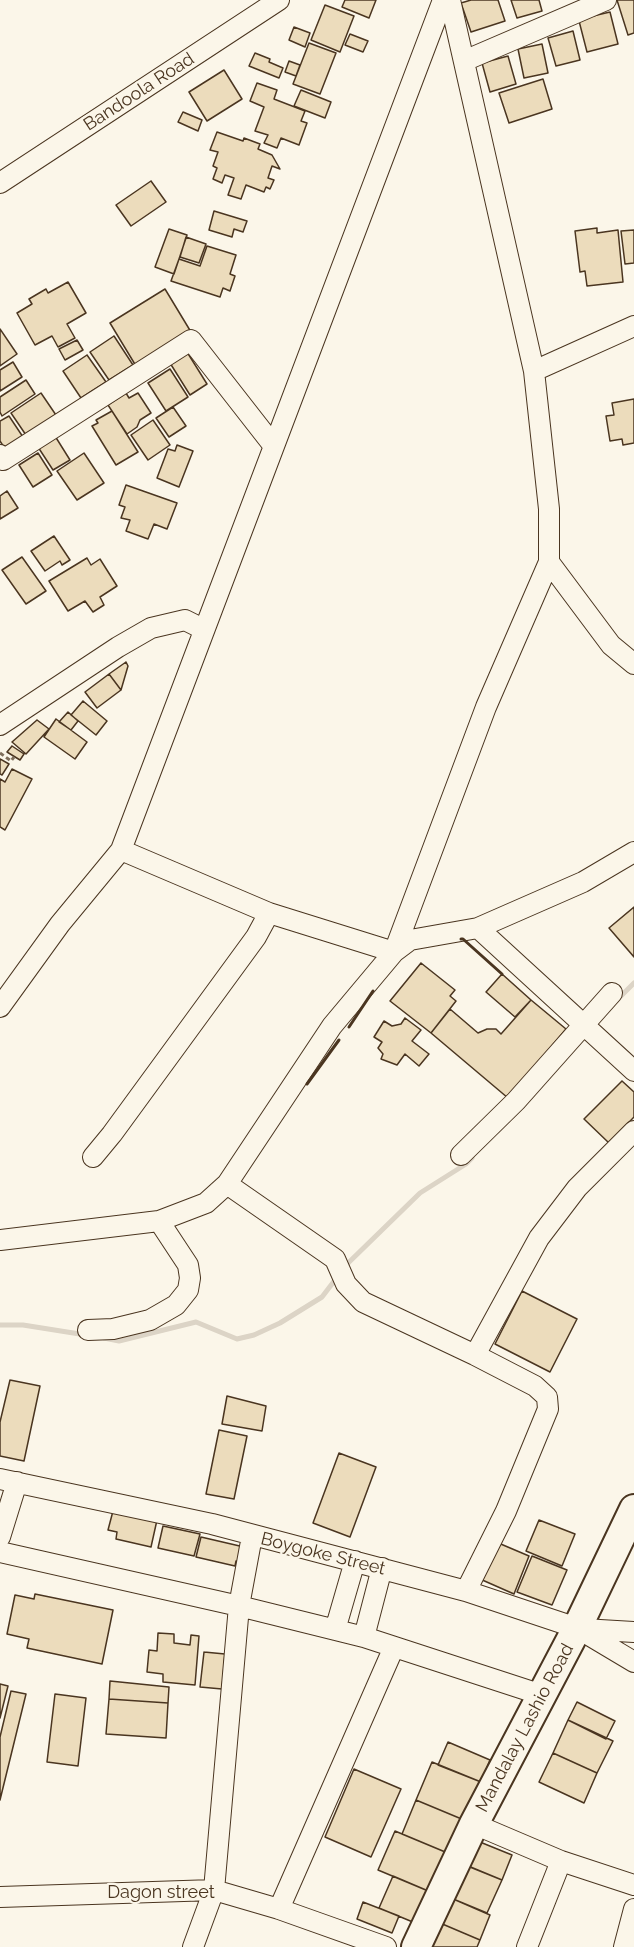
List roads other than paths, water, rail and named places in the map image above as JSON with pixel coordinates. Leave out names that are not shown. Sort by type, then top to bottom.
[{"type":"highway","name":"Mandalay Lashio Road","points":[[416,1947],[474,1824],[577,1628],[634,1509]]},
{"type":"street","name":"Bandoola Road","points":[[0,183],[279,0]]},
{"type":"street","points":[[0,1007],[60,924],[121,850],[443,0]]},
{"type":"street","points":[[394,952],[486,707],[549,562],[549,509],[534,371],[450,0]]},
{"type":"street","points":[[464,61],[606,0]]},
{"type":"street","points":[[534,371],[634,326]]},
{"type":"street","points":[[0,455],[3,460],[191,340],[273,445]]},
{"type":"street","points":[[549,562],[611,645],[634,664]]},
{"type":"street","points":[[0,725],[118,647],[152,628],[185,620],[203,629]]},
{"type":"street","points":[[121,850],[268,914],[394,952]]},
{"type":"street","points":[[0,1240],[159,1221],[206,1203],[227,1184],[332,1026],[394,952],[410,940],[478,928],[583,882],[634,852]]},
{"type":"street","points":[[93,1157],[256,937],[268,914]]},
{"type":"street","points":[[478,928],[634,1071]]},
{"type":"street","points":[[461,1155],[516,1101],[612,993]]},
{"type":"street","points":[[475,1355],[540,1238],[577,1188],[634,1131]]},
{"type":"street","points":[[227,1184],[335,1259],[346,1284],[363,1302],[475,1355],[535,1386],[547,1397],[548,1409],[506,1511],[466,1591]]},
{"type":"street","points":[[88,1330],[112,1329],[150,1320],[176,1305],[188,1290],[190,1278],[188,1265],[159,1221]]},
{"type":"street","points":[[0,1537],[8,1481]]},
{"type":"street","name":"Boygoke Street","points":[[8,1481],[212,1524],[466,1591],[577,1628],[634,1662]]},
{"type":"street","points":[[193,1947],[214,1890],[239,1606],[252,1536]]},
{"type":"street","points":[[0,1552],[364,1637],[542,1695]]},
{"type":"street","points":[[334,1630],[355,1561]]},
{"type":"street","points":[[364,1637],[382,1568]]},
{"type":"street","points":[[577,1628],[634,1632]]},
{"type":"street","points":[[279,1909],[394,1647]]},
{"type":"street","points":[[474,1824],[561,1861],[634,1885]]},
{"type":"street","points":[[527,1947],[561,1861]]},
{"type":"street","name":"Dagon street","points":[[0,1897],[214,1890],[279,1909],[386,1947]]},
{"type":"street","points":[[624,1947],[634,1910]]},
{"type":"waterway","points":[[616,1001],[634,983]]},
{"type":"waterway","points":[[343,1268],[420,1193],[472,1158]]},
{"type":"waterway","points":[[104,1338],[119,1341],[196,1322],[237,1339],[254,1335],[280,1323],[322,1297],[338,1276]]},
{"type":"waterway","points":[[0,1325],[23,1325],[86,1335]]}]
